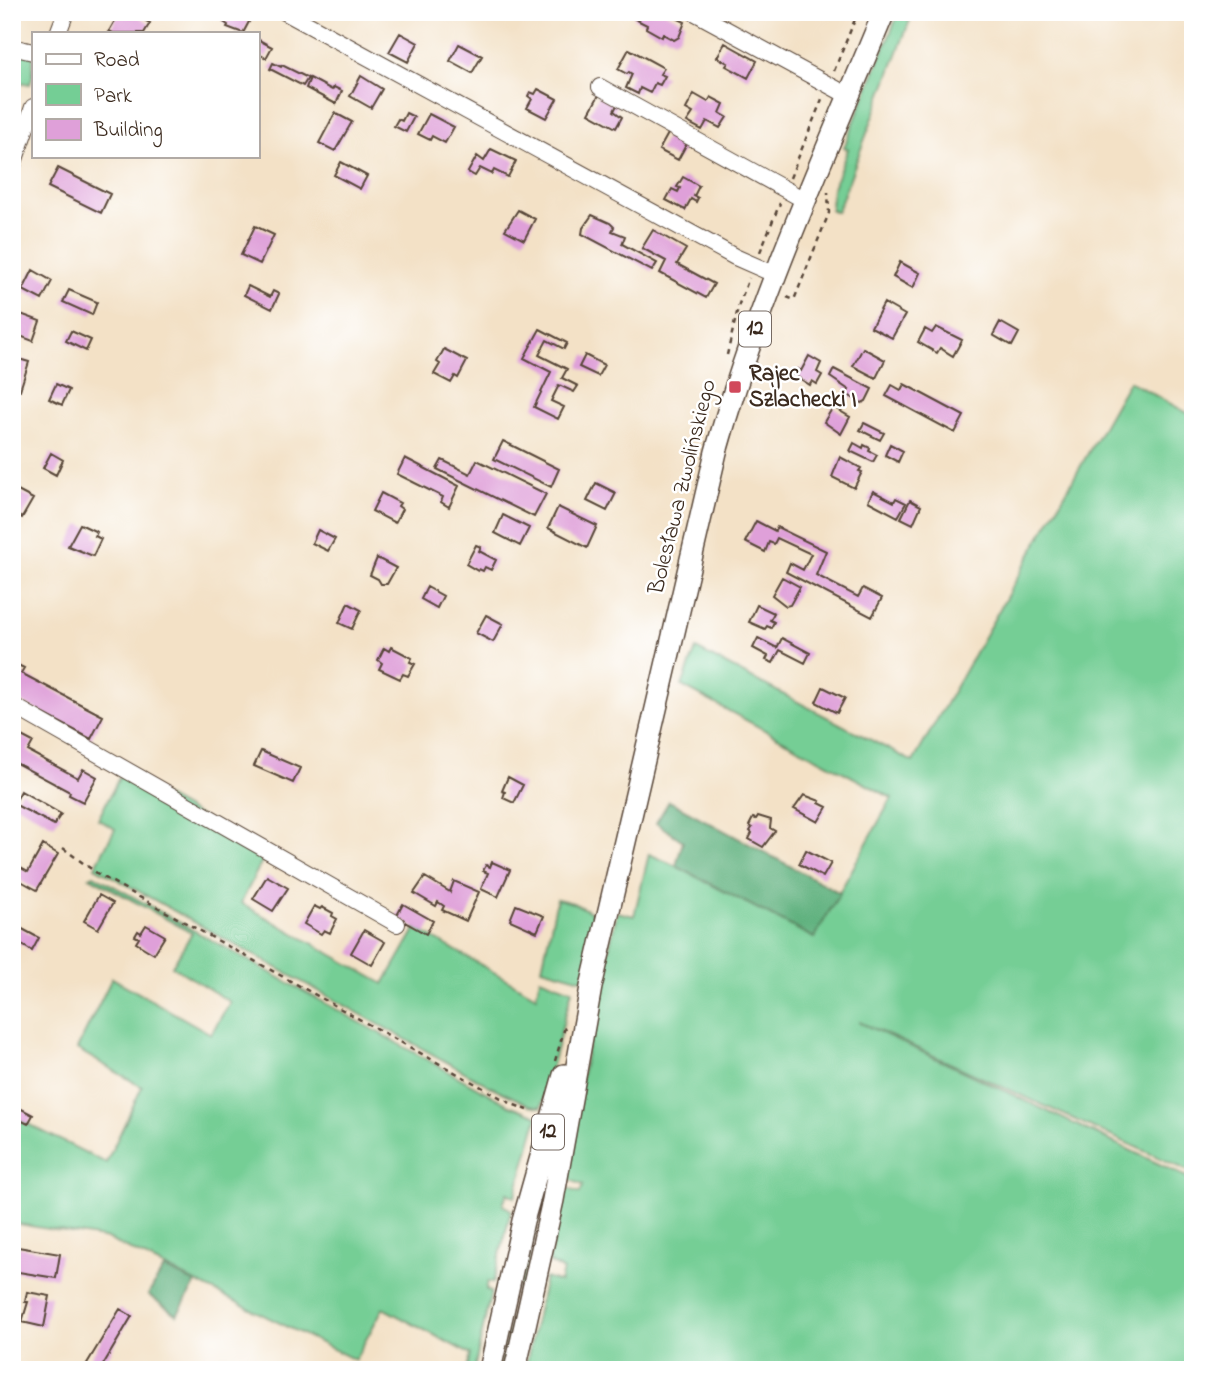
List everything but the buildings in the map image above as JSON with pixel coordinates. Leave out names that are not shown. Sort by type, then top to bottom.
[{"type":"main road","name":"Bolesława Zwolińskiego","points":[[515,1370],[554,1200],[590,993],[716,452],[739,373],[776,275],[884,12]]},
{"type":"main road","name":"Bolesława Zwolińskiego","points":[[490,1370],[529,1198],[590,993]]},
{"type":"street","points":[[58,32],[66,12]]},
{"type":"street","points":[[285,12],[735,257],[776,275]]},
{"type":"street","points":[[694,12],[849,96]]},
{"type":"street","points":[[12,47],[32,51]]},
{"type":"street","points":[[600,87],[806,201]]},
{"type":"street","points":[[12,168],[32,110]]},
{"type":"street","points":[[12,705],[397,924]]},
{"type":"path","points":[[63,848],[98,874],[512,1104],[528,1110]]},
{"type":"green space","points":[[899,12],[913,12],[837,212],[831,210],[832,190],[848,149],[844,147]]},
{"type":"green space","points":[[12,49],[32,55],[30,84],[12,81]]},
{"type":"green space","points":[[1129,381],[1193,416],[1193,1173],[859,1022],[1193,1180],[1193,1370],[525,1370],[545,1278],[560,1282],[563,1270],[549,1260],[564,1187],[580,1193],[583,1185],[566,1178],[581,1079],[617,912],[634,916],[649,854],[814,938],[892,798],[682,686],[696,649],[913,762]]},
{"type":"green space","points":[[122,772],[277,860],[275,864],[263,859],[241,903],[384,984],[416,928],[536,996],[540,978],[572,990],[541,1107],[529,1105],[490,1086],[95,867],[115,829],[98,819]]},
{"type":"green space","points":[[669,801],[840,893],[814,938],[676,866],[683,841],[656,823]]},
{"type":"green space","points":[[94,875],[509,1105],[538,1116],[515,1197],[507,1193],[503,1205],[511,1210],[493,1283],[488,1282],[486,1290],[491,1292],[474,1370],[467,1370],[470,1354],[383,1308],[355,1360],[108,1239],[12,1223],[12,1116],[106,1163],[142,1087],[77,1049],[112,978],[211,1034],[230,1002],[172,966],[192,933],[90,877]]},
{"type":"green space","points":[[557,899],[573,903],[599,916],[585,976],[581,979],[542,968]]},
{"type":"green space","points":[[561,1114],[506,1370],[499,1370],[546,1166]]},
{"type":"green space","points":[[164,1268],[196,1283],[177,1315],[148,1295]]},
{"type":"place","name":"Rajec Szlachecki I","points":[[735,387]]}]
